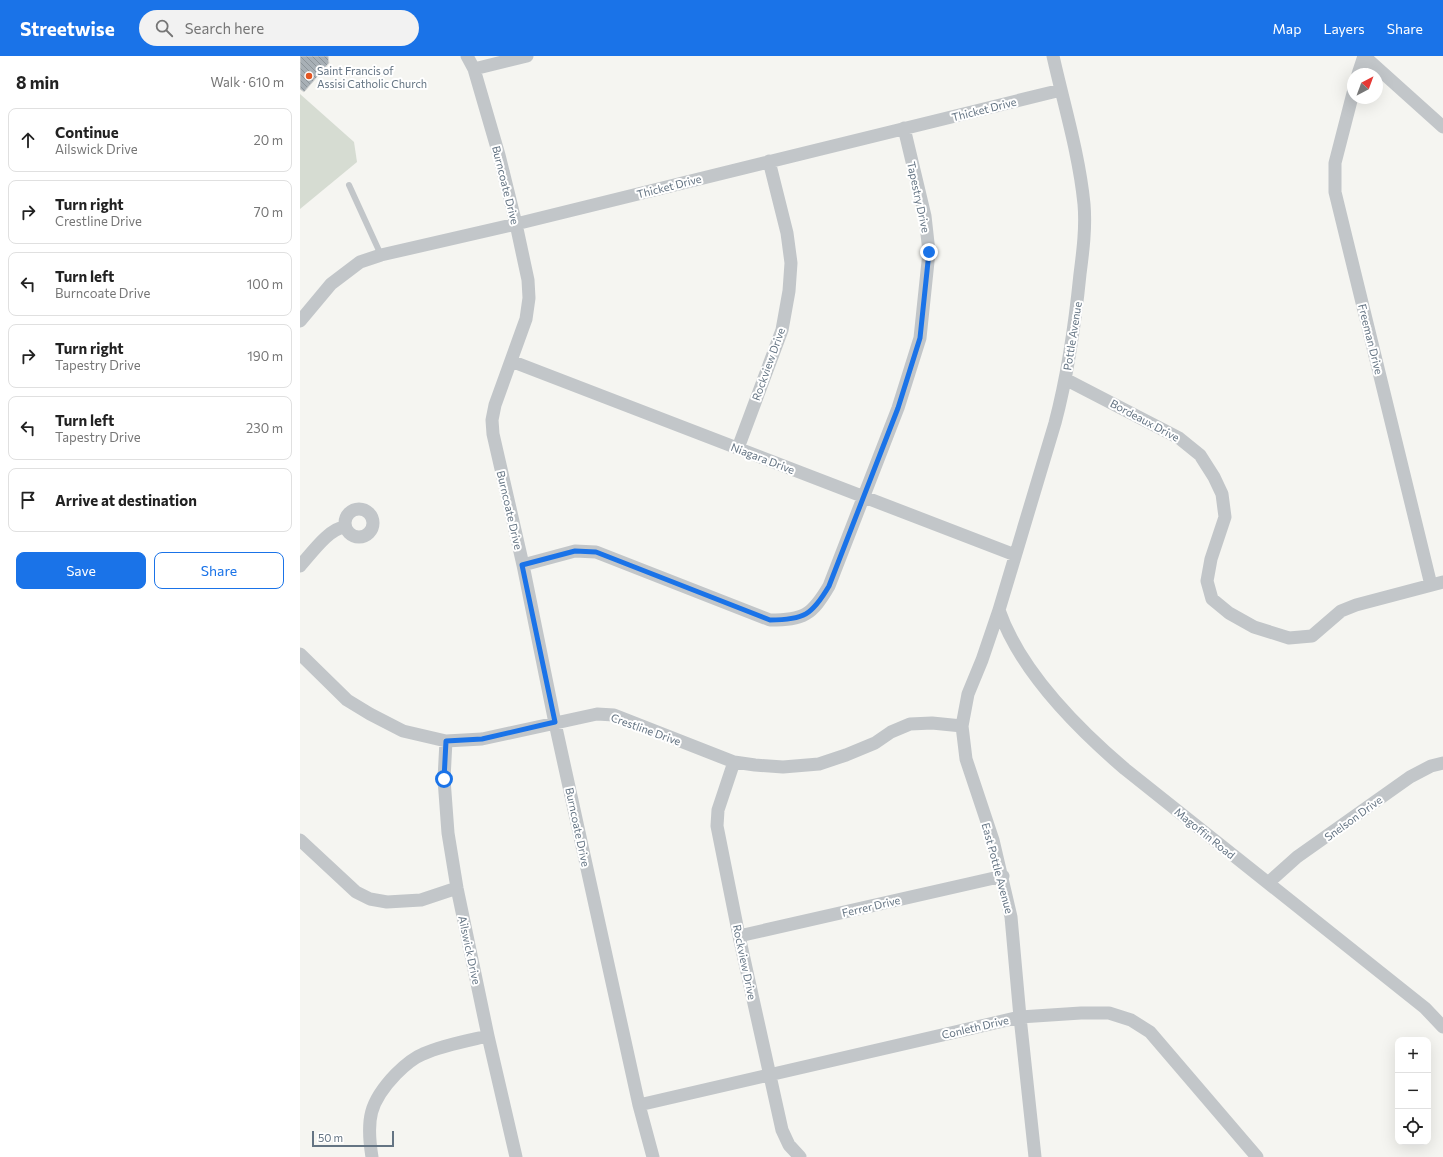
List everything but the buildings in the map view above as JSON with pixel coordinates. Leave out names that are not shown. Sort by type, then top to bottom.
[{"type":"street","name":"Burncoate Drive","points":[[467,56],[474,69],[499,155],[528,280],[529,298],[523,330],[495,405],[492,420],[493,434],[639,1105],[653,1157]]},
{"type":"street","points":[[474,69],[527,56]]},
{"type":"street","name":"Pottle Avenue","points":[[999,610],[1055,423],[1072,341],[1078,296],[1084,206],[1077,162],[1053,56]]},
{"type":"street","points":[[1360,68],[1364,56],[1443,127]]},
{"type":"street","name":"Thicket Drive","points":[[300,321],[331,284],[360,262],[381,255],[516,224],[1061,90]]},
{"type":"street","name":"Freeman Drive","points":[[1350,104],[1335,163],[1335,192],[1437,584]]},
{"type":"street","name":"Tapestry Drive","points":[[522,565],[575,551],[596,552],[770,620],[788,620],[804,616],[818,604],[829,586],[864,497],[898,408],[920,338],[927,283],[929,252],[925,216],[904,128]]},
{"type":"street","name":"Rockview Drive","points":[[738,448],[782,330],[789,291],[791,263],[788,233],[769,161]]},
{"type":"street","name":"Niagara Drive","points":[[511,361],[1015,555]]},
{"type":"street","name":"Bordeaux Drive","points":[[1065,379],[1179,438],[1200,455],[1214,477],[1222,494],[1225,517],[1211,559],[1207,580],[1212,599],[1229,613],[1254,628],[1289,638],[1312,636],[1341,611],[1356,605],[1437,584]]},
{"type":"street","points":[[300,566],[324,539],[339,527],[345,527]]},
{"type":"street","name":"East Pottle Avenue","points":[[999,610],[982,660],[968,694],[962,726],[966,759],[993,840],[1012,917],[1020,1017],[1035,1157]]},
{"type":"street","name":"Magoffin Road","points":[[999,610],[1004,626],[1014,645],[1032,672],[1070,718],[1096,744],[1125,769],[1425,1008],[1443,1027]]},
{"type":"street","name":"Crestline Drive","points":[[300,654],[347,700],[370,714],[404,731],[446,741],[482,739],[597,714],[614,715],[734,762],[783,767],[819,764],[846,755],[875,743],[892,732],[910,724],[932,723],[962,726]]},
{"type":"street","name":"Ailswick Drive","points":[[446,741],[444,779],[448,833],[457,888],[488,1036],[516,1157]]},
{"type":"street","name":"Rockview Drive","points":[[734,762],[718,810],[717,826],[739,936],[782,1130],[789,1145],[800,1157]]},
{"type":"street","name":"Snelson Drive","points":[[1268,883],[1298,857],[1410,777],[1431,766],[1443,763]]},
{"type":"street","points":[[300,840],[356,892],[370,899],[387,902],[421,900],[457,888]]},
{"type":"street","name":"Ferrer Drive","points":[[739,936],[1003,876]]},
{"type":"street","name":"Conleth Drive","points":[[639,1105],[1020,1017],[1081,1013],[1109,1013],[1131,1020],[1150,1032],[1257,1157]]},
{"type":"street","points":[[372,1157],[368,1134],[372,1108],[384,1086],[403,1067],[421,1054],[488,1036]]},
{"type":"lane","points":[[348,185],[381,255]]},
{"type":"shaded area","points":[[300,94],[354,142],[357,162],[300,209]]},
{"type":"place","name":"Saint Francis of Assisi Catholic Church","points":[[309,76]]},
{"type":"route","points":[[444,779],[446,741],[482,739],[555,722],[522,565],[575,551],[596,552],[770,620],[788,620],[804,616],[818,604],[829,586],[898,408],[920,338],[927,283],[929,252]]}]
